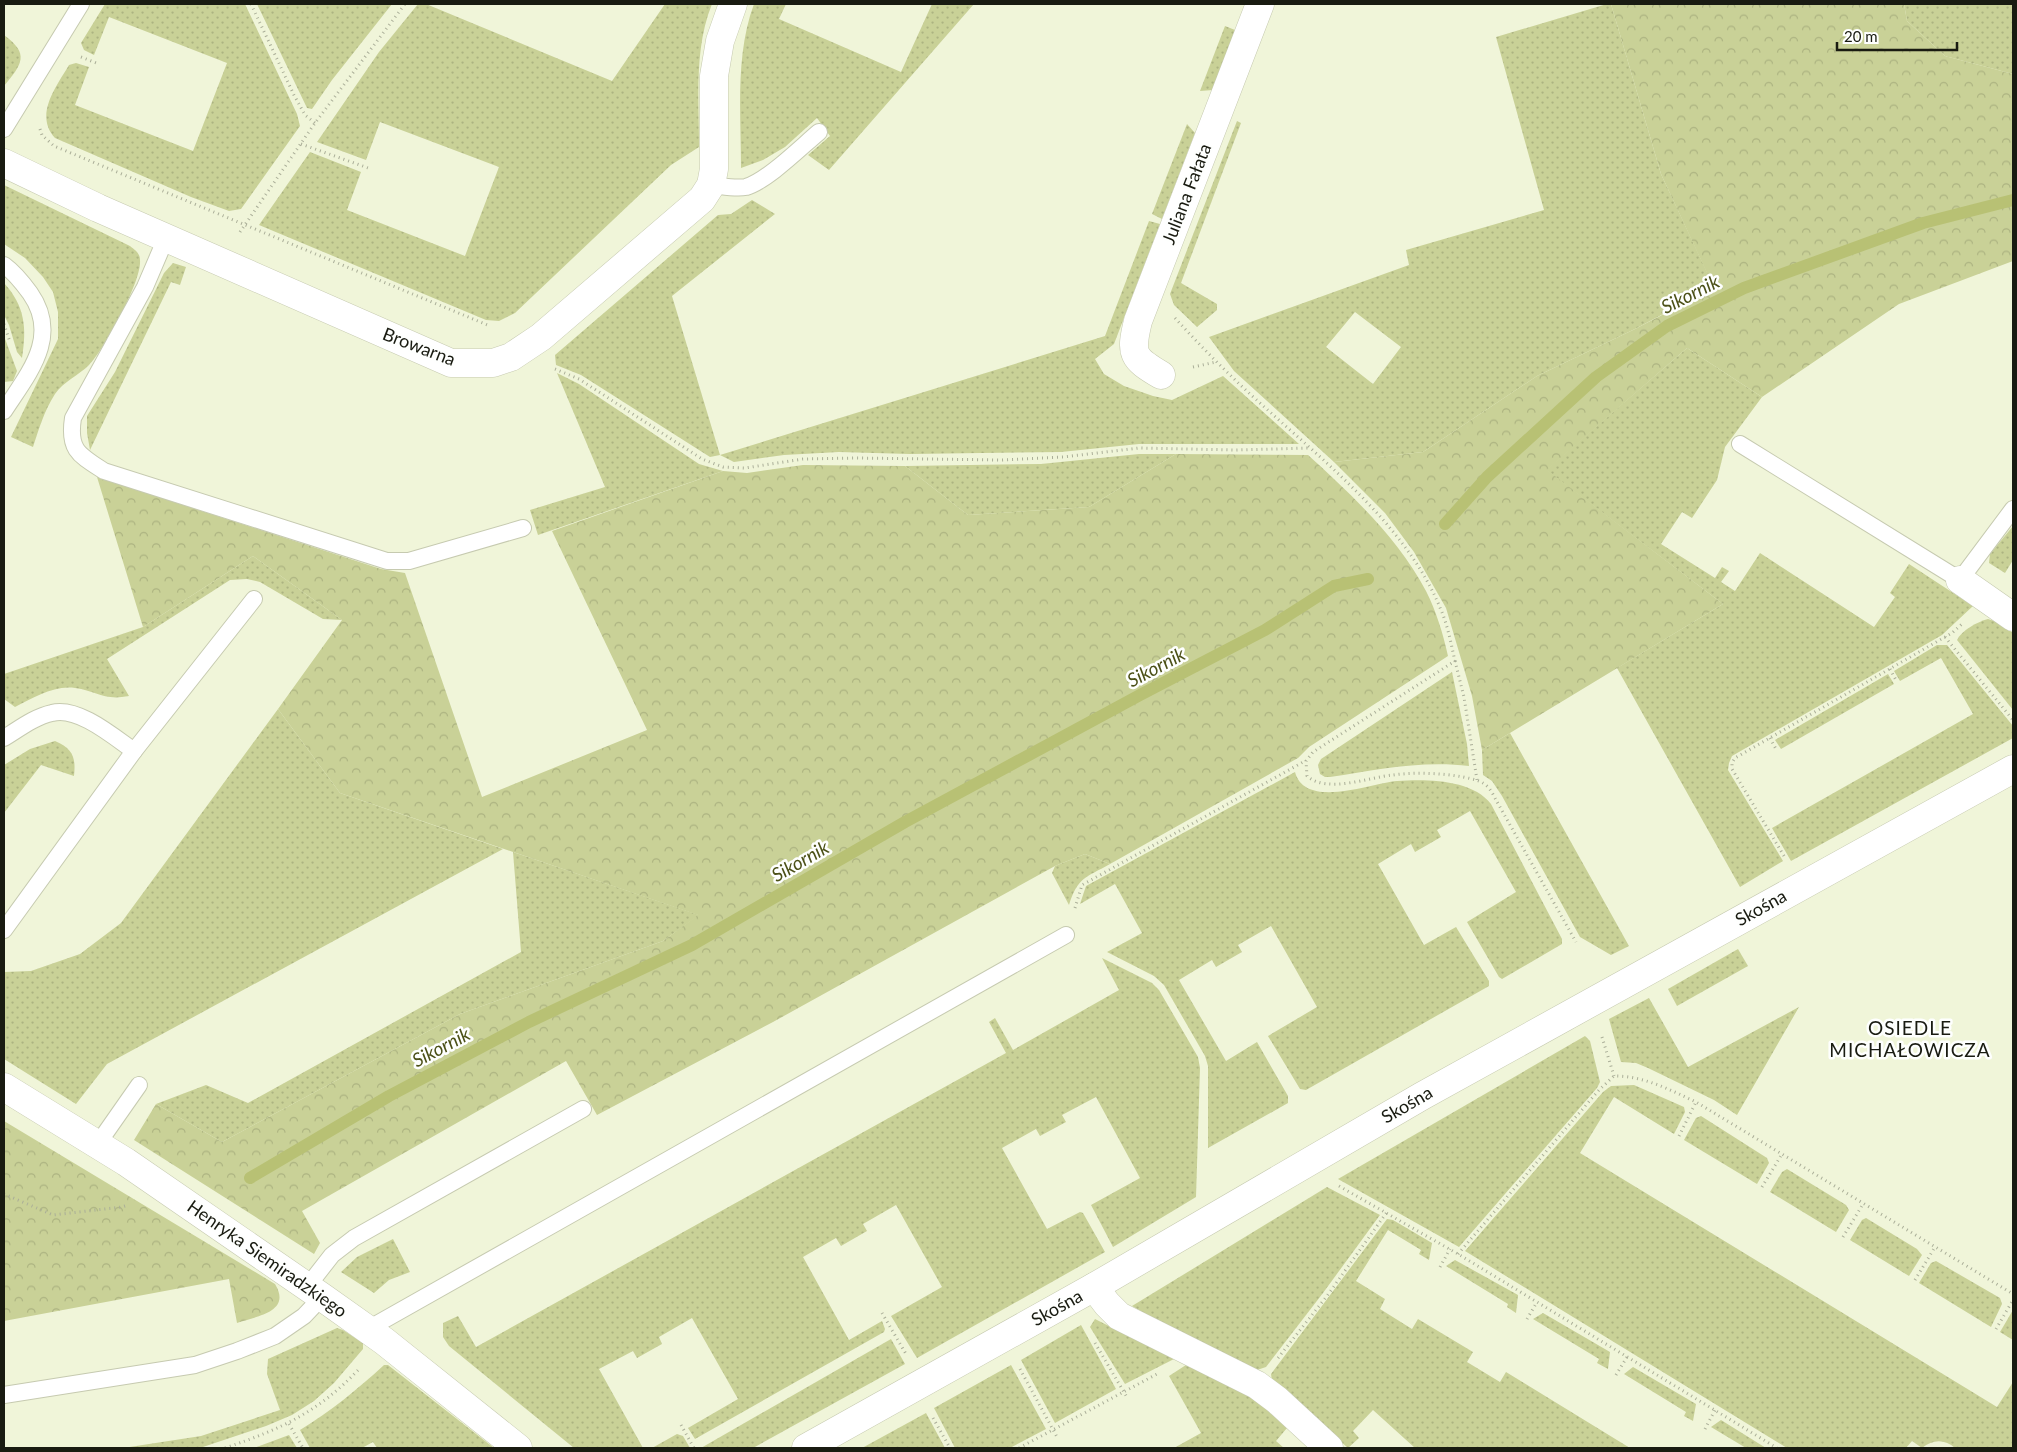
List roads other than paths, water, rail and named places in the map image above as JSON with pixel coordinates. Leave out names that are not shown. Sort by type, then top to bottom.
[{"type":"street","points":[[711,185],[714,169],[714,76],[720,41],[733,4]]},
{"type":"street","name":"Juliana Fałata","points":[[1161,375],[1141,363],[1135,353],[1134,339],[1138,321],[1260,4]]},
{"type":"street","name":"Browarna","points":[[4,163],[98,208],[451,363],[493,363],[511,357],[541,337],[702,199],[711,185]]},
{"type":"street","points":[[1960,580],[2013,617]]},
{"type":"street","name":"Skośna","points":[[806,1448],[1094,1286],[1431,1091],[2013,769]]},
{"type":"street","name":"Henryka Siemiradzkiego","points":[[4,1087],[164,1188],[315,1292],[376,1335],[518,1448]]},
{"type":"street","points":[[1094,1286],[1107,1304],[1119,1316],[1257,1385],[1277,1400],[1329,1448]]},
{"type":"lane","points":[[4,129],[81,4]]},
{"type":"lane","points":[[711,185],[746,187],[765,177],[819,132]]},
{"type":"lane","points":[[166,238],[145,287],[73,418],[70,435],[75,449],[86,460],[104,470],[387,561],[409,561],[523,528]]},
{"type":"lane","points":[[4,265],[13,272],[34,298],[41,315],[44,336],[38,356],[4,411]]},
{"type":"lane","points":[[1740,444],[1960,580],[2013,509]]},
{"type":"lane","points":[[4,930],[134,751],[254,598]]},
{"type":"lane","points":[[4,738],[36,718],[54,712],[70,714],[87,720],[134,751]]},
{"type":"lane","points":[[376,1335],[1066,935]]},
{"type":"lane","points":[[97,1145],[139,1085]]},
{"type":"lane","points":[[4,1395],[196,1365],[275,1336],[304,1316],[332,1255],[354,1238],[583,1109]]},
{"type":"waterway","name":"Sikornik","points":[[1445,524],[1487,477],[1596,377],[1667,326],[1744,288],[1923,223],[2013,200]]},
{"type":"waterway","name":"Sikornik","points":[[250,1178],[389,1096],[529,1022],[692,945],[905,822],[1265,630],[1334,586],[1368,579]]},
{"type":"district","name":"OSIEDLE MICHAŁOWICZA","points":[[1910,1039]]}]
